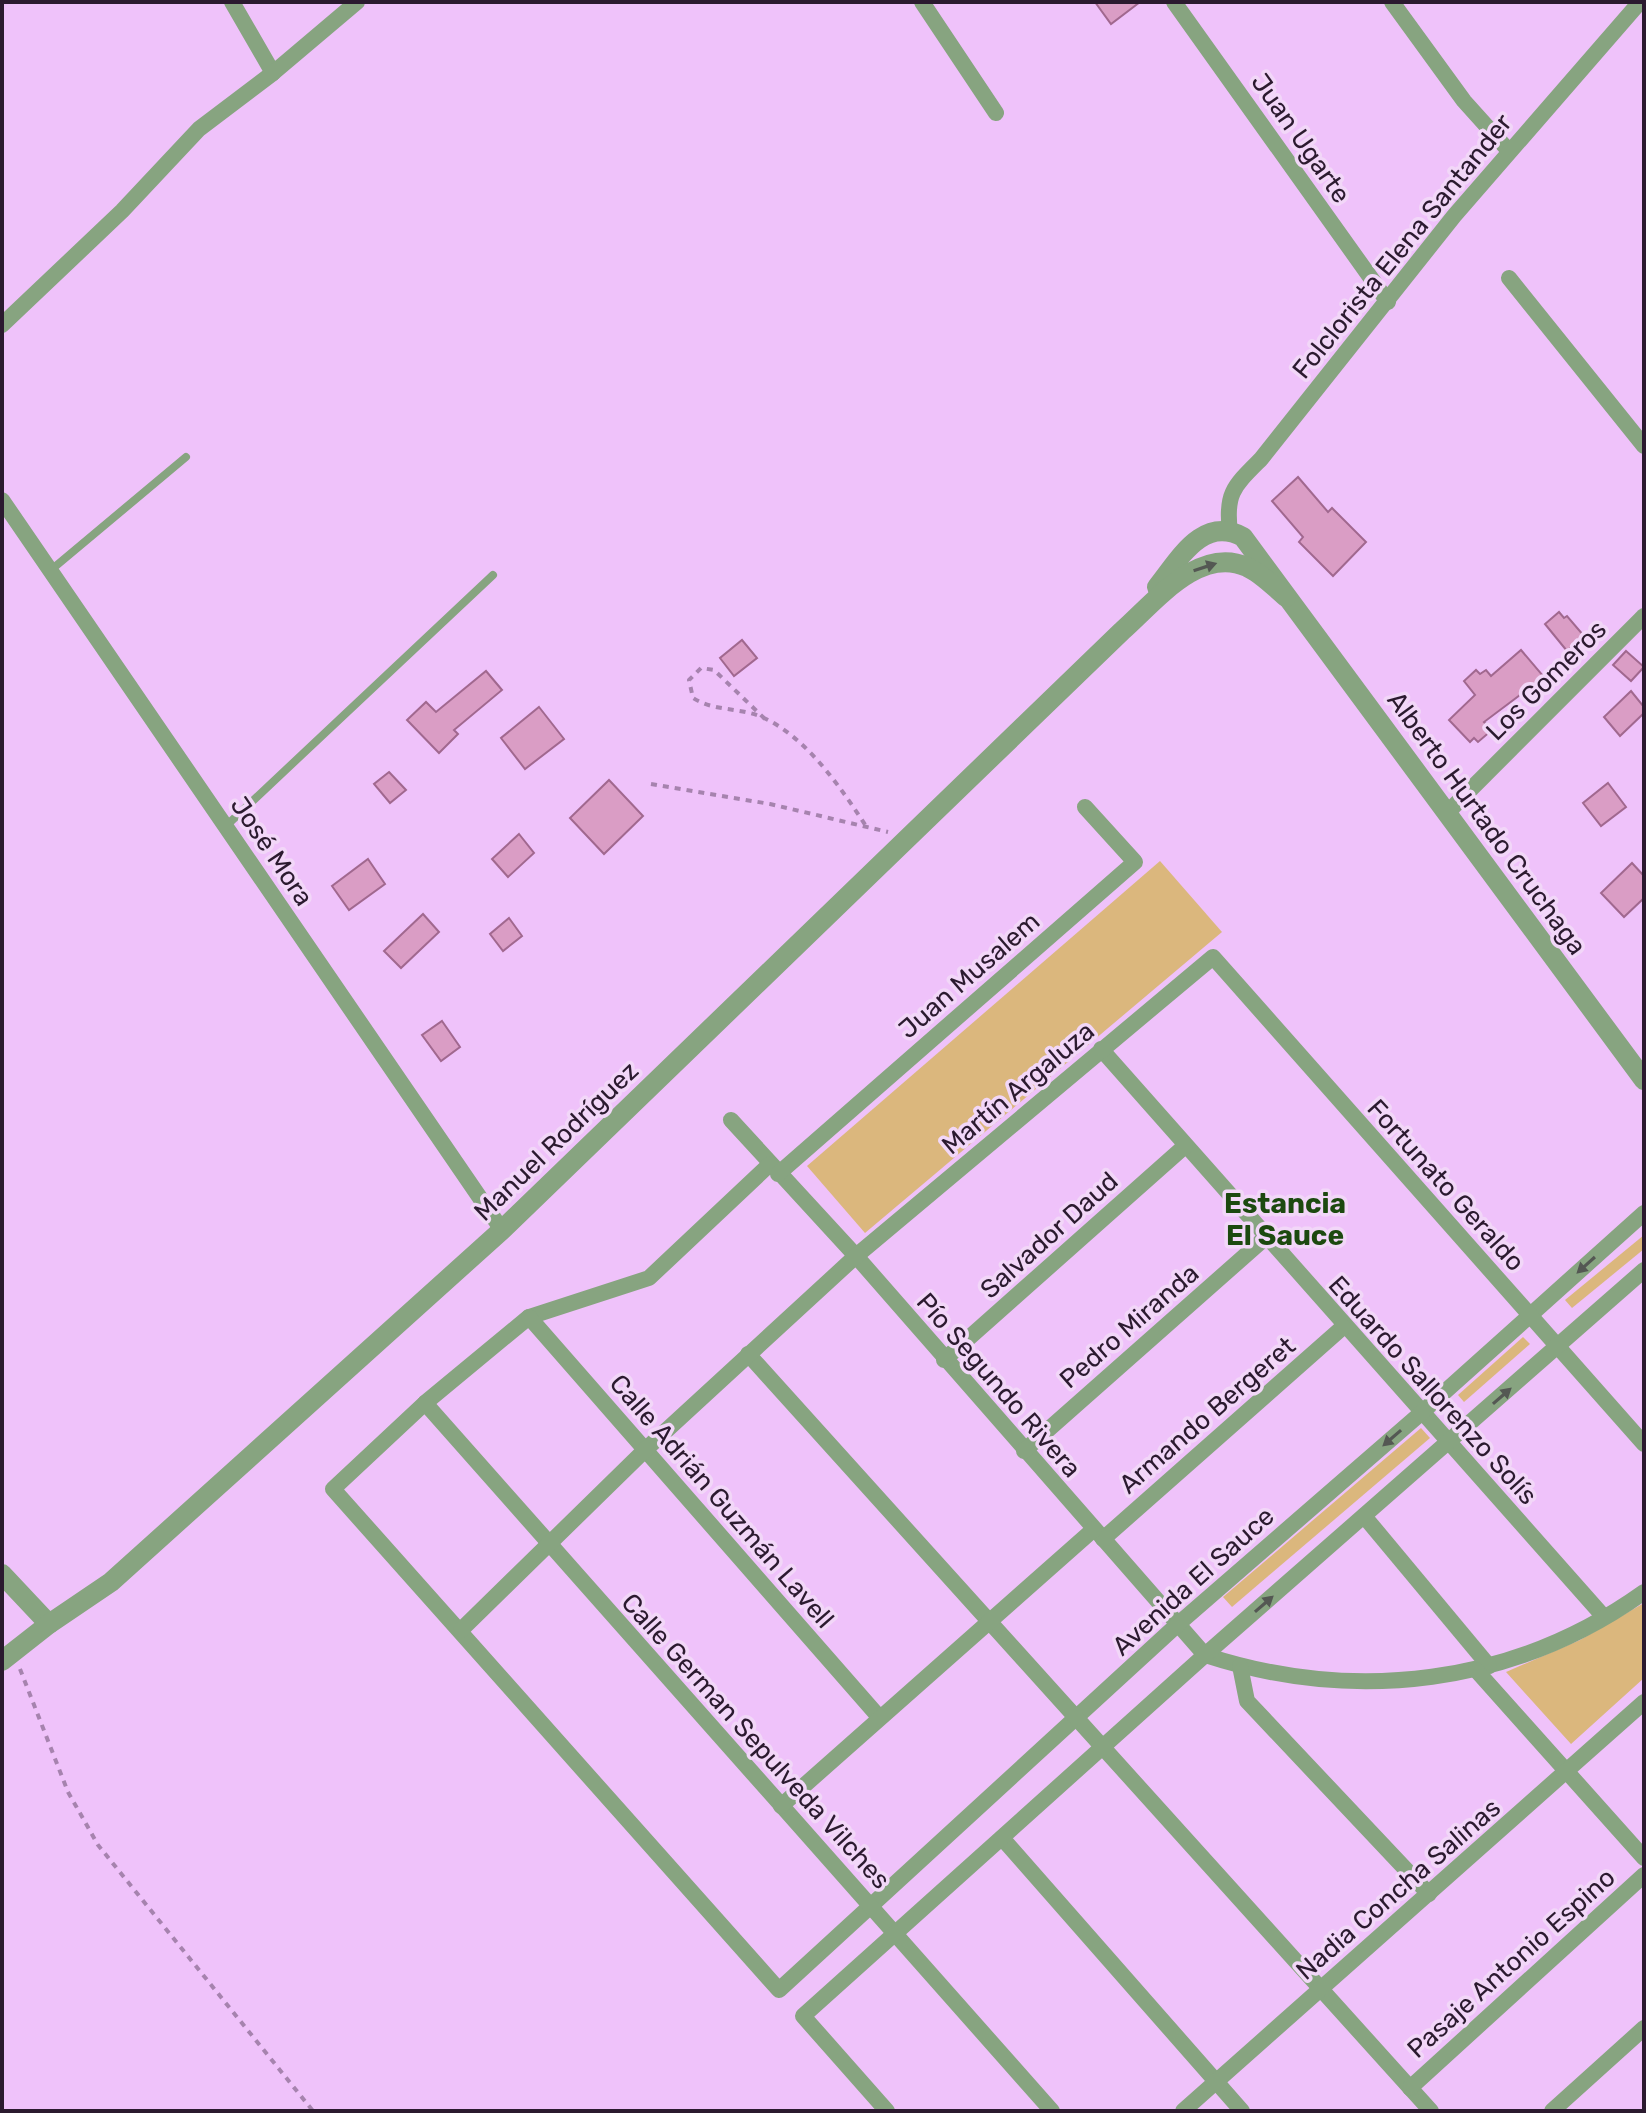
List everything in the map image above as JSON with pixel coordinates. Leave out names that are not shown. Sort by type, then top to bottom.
[{"type":"street","points":[[232,2],[273,73]]},
{"type":"street","points":[[2,325],[122,211],[199,129],[273,73],[357,2]]},
{"type":"street","points":[[922,2],[996,113]]},
{"type":"street","name":"Juan Ugarte","points":[[1174,2],[1388,302]]},
{"type":"street","points":[[1392,2],[1464,101],[1509,151]]},
{"type":"street","name":"Folclorista Elena Santander","points":[[1230,532],[1226,501],[1241,479],[1509,151],[1640,2]]},
{"type":"street","points":[[1509,278],[1644,446]]},
{"type":"street","name":"José Mora","points":[[2,500],[502,1230]]},
{"type":"street","name":"Manuel Rodríguez","points":[[1122,631],[1194,541],[1211,532],[1230,532]]},
{"type":"street","points":[[1230,532],[1243,537],[1286,597]]},
{"type":"street","name":"Manuel Rodríguez","points":[[8,1656],[111,1582],[502,1230],[1122,631],[1186,575],[1208,564],[1232,563],[1250,568],[1286,597]]},
{"type":"street","name":"Alberto Hurtado Cruchaga","points":[[1286,597],[1644,1080]]},
{"type":"street","name":"Los Gomeros","points":[[1448,812],[1644,616]]},
{"type":"street","name":"Juan Musalem","points":[[774,1169],[1135,862],[1085,807]]},
{"type":"street","name":"Martín Argaluza","points":[[461,1630],[645,1450],[856,1256],[1213,957]]},
{"type":"street","name":"Fortunato Geraldo","points":[[1213,957],[1644,1444]]},
{"type":"street","name":"Eduardo Sallorenzo Solís","points":[[1101,1049],[1420,1414],[1604,1617]]},
{"type":"street","name":"Pío Segundo Rivera","points":[[731,1120],[856,1256],[1205,1655],[1295,1678],[1350,1683],[1406,1681],[1482,1668],[1548,1646],[1644,1592]]},
{"type":"street","name":"Salvador Daud","points":[[944,1360],[1185,1146]]},
{"type":"street","points":[[461,1630],[333,1489],[425,1403],[529,1317],[649,1278],[774,1169]]},
{"type":"street","name":"Avenida El Sauce","points":[[461,1630],[779,1990],[872,1908],[1177,1625],[1420,1414],[1644,1213]]},
{"type":"street","name":"Pedro Miranda","points":[[1024,1451],[1265,1238]]},
{"type":"street","points":[[887,2111],[803,2016],[1205,1655],[1644,1270]]},
{"type":"street","name":"Calle Adrián Guzmán Lavell","points":[[529,1317],[879,1717]]},
{"type":"street","name":"Armando Bergeret","points":[[781,1806],[990,1621],[1343,1327]]},
{"type":"street","points":[[748,1354],[1431,2111]]},
{"type":"street","name":"Calle German Sepulveda Vilches","points":[[425,1403],[1052,2111]]},
{"type":"street","points":[[1364,1516],[1482,1668],[1644,1858]]},
{"type":"street","points":[[2,1574],[49,1624]]},
{"type":"street","points":[[1240,1666],[1247,1701],[1429,1894]]},
{"type":"street","name":"Nadia Concha Salinas","points":[[1183,2111],[1644,1702]]},
{"type":"street","points":[[1002,1838],[1242,2111]]},
{"type":"street","name":"Pasaje Antonio Espino","points":[[1410,2088],[1644,1875]]},
{"type":"street","points":[[1552,2111],[1644,2028]]},
{"type":"lane","points":[[50,571],[186,457]]},
{"type":"lane","points":[[225,827],[493,575]]},
{"type":"path","points":[[765,719],[738,710],[707,707],[693,698],[689,680],[701,668],[714,670],[765,719],[808,751],[866,826]]},
{"type":"path","points":[[651,784],[866,826],[909,839]]},
{"type":"path","points":[[8,1656],[68,1792],[98,1845],[313,2111]]},
{"type":"shaded area","points":[[1160,861],[1222,932],[865,1233],[807,1166]]},
{"type":"shaded area","points":[[1644,1235],[1644,1249],[1572,1308],[1565,1300]]},
{"type":"shaded area","points":[[1523,1337],[1530,1344],[1464,1402],[1458,1395]]},
{"type":"shaded area","points":[[1421,1428],[1430,1438],[1232,1607],[1223,1597]]},
{"type":"shaded area","points":[[1644,1603],[1644,1678],[1571,1744],[1506,1672],[1580,1640]]},
{"type":"building","points":[[1095,2],[1140,2],[1111,24]]},
{"type":"building","points":[[1298,477],[1328,512],[1332,508],[1366,542],[1333,576],[1299,542],[1303,537],[1272,501]]},
{"type":"building","points":[[1559,612],[1564,618],[1567,616],[1584,636],[1567,651],[1545,624]]},
{"type":"building","points":[[742,640],[757,658],[734,676],[720,658]]},
{"type":"building","points":[[1521,650],[1544,677],[1484,722],[1492,730],[1478,742],[1474,738],[1470,742],[1449,720],[1475,695],[1464,681],[1476,670],[1480,674],[1486,670],[1491,676]]},
{"type":"building","points":[[1626,651],[1644,667],[1631,681],[1613,665]]},
{"type":"building","points":[[486,671],[502,690],[454,730],[458,734],[439,753],[407,720],[426,702],[436,712]]},
{"type":"building","points":[[1631,691],[1644,707],[1644,713],[1620,736],[1604,717]]},
{"type":"building","points":[[539,707],[564,739],[525,769],[501,738]]},
{"type":"building","points":[[389,772],[406,790],[390,803],[374,784]]},
{"type":"building","points":[[609,780],[643,816],[604,854],[570,818]]},
{"type":"building","points":[[1608,783],[1626,807],[1601,826],[1583,803]]},
{"type":"building","points":[[519,834],[534,853],[508,877],[492,859]]},
{"type":"building","points":[[368,859],[385,884],[349,910],[332,886]]},
{"type":"building","points":[[1632,863],[1644,876],[1644,898],[1624,917],[1601,893]]},
{"type":"building","points":[[423,914],[439,932],[401,968],[384,951]]},
{"type":"building","points":[[509,918],[522,936],[503,951],[490,934]]},
{"type":"building","points":[[442,1021],[460,1047],[441,1061],[422,1035]]},
{"type":"district","name":"Estancia El Sauce","points":[[1285,1219]]}]
